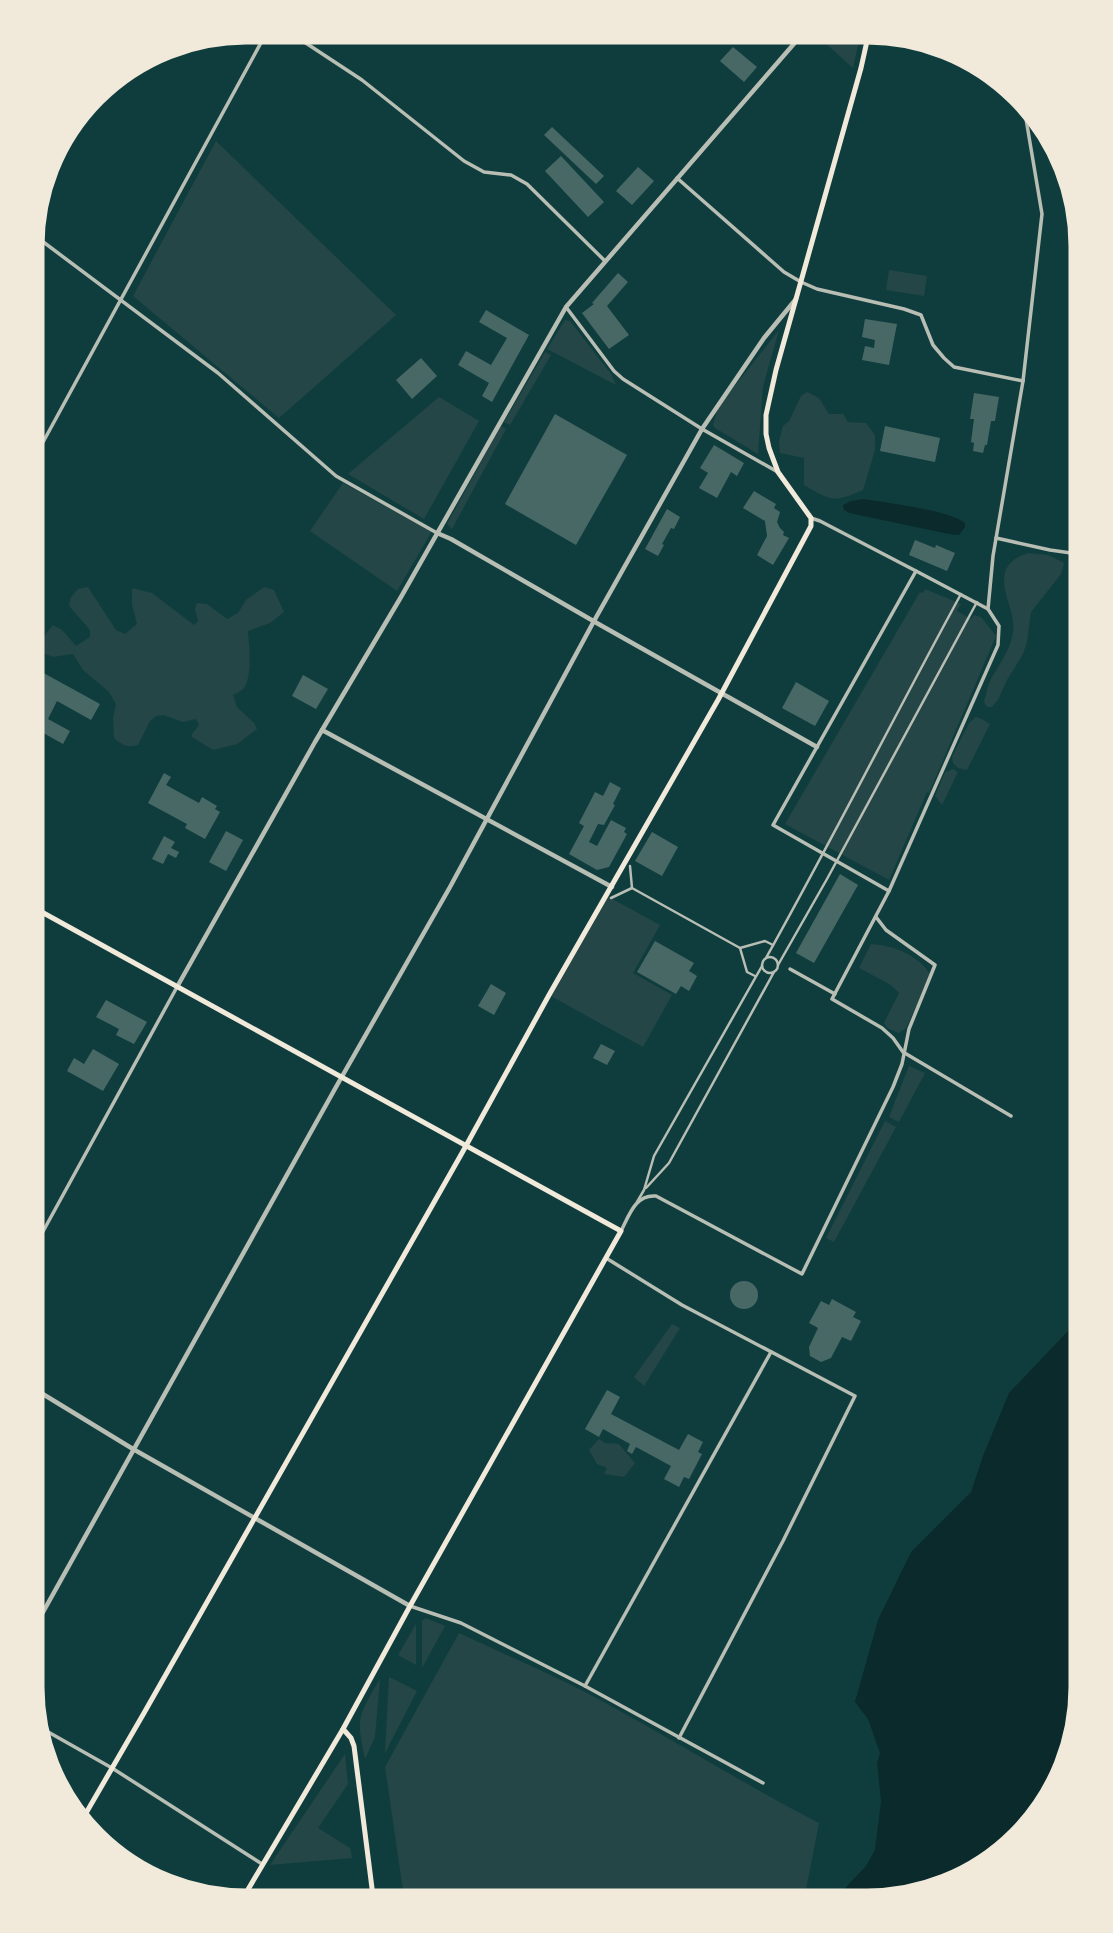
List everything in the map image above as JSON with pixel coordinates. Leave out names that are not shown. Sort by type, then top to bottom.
[{"type":"main road","points":[[85,1814],[722,693],[810,528],[811,518],[778,472],[766,434],[766,415],[867,40]]},
{"type":"main road","points":[[40,911],[621,1231],[344,1728],[246,1893]]},
{"type":"main road","points":[[344,1728],[354,1746],[373,1893]]},
{"type":"street","points":[[40,447],[262,40]]},
{"type":"street","points":[[301,40],[362,80],[464,161],[484,172],[511,175],[527,184],[605,261]]},
{"type":"street","points":[[40,1237],[322,730],[566,307],[798,40]]},
{"type":"street","points":[[989,609],[993,556],[1023,380],[1042,214],[1025,116]]},
{"type":"street","points":[[677,178],[784,272],[817,289],[921,315],[933,345],[954,367],[1023,380]]},
{"type":"street","points":[[41,240],[218,373],[336,476],[817,747]]},
{"type":"street","points":[[40,1617],[488,819],[594,621],[702,429],[764,338],[797,297]]},
{"type":"street","points":[[566,307],[614,372],[702,429],[778,472]]},
{"type":"street","points":[[811,518],[977,602],[989,609],[999,626],[998,645],[889,891],[834,996]]},
{"type":"street","points":[[996,537],[1073,553]]},
{"type":"street","points":[[889,891],[773,825],[916,572]]},
{"type":"street","points":[[644,1190],[654,1156],[762,966],[961,594]]},
{"type":"street","points":[[621,1231],[644,1190],[669,1163],[977,602]]},
{"type":"street","points":[[322,730],[612,887]]},
{"type":"street","points":[[630,866],[632,888]]},
{"type":"street","points":[[611,898],[632,888]]},
{"type":"street","points":[[632,888],[740,948],[747,972],[755,976]]},
{"type":"street","points":[[637,1202],[647,1196],[656,1196],[802,1274],[893,1087],[902,1064],[909,1029],[935,965],[886,930],[876,917]]},
{"type":"street","points":[[740,948],[765,941],[773,945]]},
{"type":"street","points":[[766,958],[774,958],[778,965]]},
{"type":"street","points":[[762,966],[766,972],[774,972]]},
{"type":"street","points":[[790,969],[882,1028],[903,1052],[1011,1115]]},
{"type":"street","points":[[606,1258],[682,1305],[855,1395],[783,1541],[679,1738]]},
{"type":"street","points":[[584,1686],[771,1351]]},
{"type":"street","points":[[40,1392],[133,1449],[410,1606],[461,1623],[763,1783]]},
{"type":"street","points":[[45,1730],[111,1768],[262,1864]]},
{"type":"shaded area","points":[[822,40],[859,40],[853,68]]},
{"type":"shaded area","points":[[216,141],[396,315],[279,418],[133,296]]},
{"type":"shaded area","points":[[889,270],[927,276],[924,296],[886,290]]},
{"type":"shaded area","points":[[565,320],[570,321],[611,374],[616,385],[547,349]]},
{"type":"shaded area","points":[[779,330],[763,386],[758,454],[713,425],[718,407]]},
{"type":"shaded area","points":[[545,352],[551,355],[510,425],[504,422]]},
{"type":"shaded area","points":[[807,392],[819,398],[829,414],[843,414],[848,422],[866,423],[875,435],[875,450],[863,490],[845,497],[827,497],[804,485],[804,458],[780,453],[779,441],[783,426],[789,421],[801,396]]},
{"type":"shaded area","points":[[439,397],[479,421],[424,519],[348,474]]},
{"type":"shaded area","points":[[501,426],[506,429],[452,529],[447,524]]},
{"type":"shaded area","points":[[343,483],[432,531],[397,591],[310,531]]},
{"type":"shaded area","points":[[864,499],[946,514],[965,523],[965,527],[959,535],[949,534],[844,510],[843,505]]},
{"type":"shaded area","points":[[1029,553],[1048,555],[1064,563],[1061,574],[1031,612],[1023,654],[998,700],[992,707],[987,707],[984,702],[989,684],[1007,651],[1013,632],[1004,580],[1006,569],[1018,557]]},
{"type":"shaded area","points":[[88,587],[116,630],[125,634],[137,624],[132,605],[132,588],[152,593],[194,625],[198,621],[195,609],[197,603],[207,604],[227,619],[238,613],[246,600],[264,587],[274,590],[284,612],[270,623],[248,631],[248,679],[244,688],[233,695],[237,707],[257,729],[237,744],[213,750],[192,737],[199,725],[196,719],[183,722],[163,715],[150,721],[138,745],[128,746],[114,738],[113,718],[116,704],[109,692],[83,670],[73,654],[53,657],[40,652],[40,641],[53,625],[62,630],[76,646],[90,637],[90,630],[69,606],[71,597],[78,589]]},
{"type":"shaded area","points":[[925,589],[961,604],[957,611],[971,619],[974,615],[981,617],[996,636],[889,880],[785,824],[920,592],[923,593]]},
{"type":"shaded area","points":[[976,717],[990,724],[967,770],[958,768],[952,757],[969,723]]},
{"type":"shaded area","points":[[953,769],[958,772],[942,805],[935,796],[945,772]]},
{"type":"shaded area","points":[[607,896],[660,925],[633,973],[672,995],[643,1047],[549,995]]},
{"type":"shaded area","points":[[871,944],[905,952],[931,975],[906,1028],[899,1033],[887,1028],[884,1023],[899,993],[891,985],[859,968]]},
{"type":"shaded area","points":[[909,1066],[925,1073],[899,1122],[889,1117]]},
{"type":"shaded area","points":[[885,1121],[896,1127],[834,1242],[826,1238]]},
{"type":"shaded area","points":[[672,1324],[680,1328],[644,1386],[634,1377]]},
{"type":"shaded area","points":[[1072,1326],[1072,1700],[1066,1740],[1045,1790],[1030,1812],[1012,1832],[981,1858],[933,1882],[907,1889],[840,1893],[866,1866],[875,1850],[881,1801],[877,1763],[880,1753],[868,1719],[855,1702],[878,1620],[911,1552],[971,1492],[1009,1393]]},
{"type":"shaded area","points":[[599,1439],[605,1443],[619,1444],[635,1463],[624,1477],[604,1474],[607,1468],[597,1464],[589,1450]]},
{"type":"shaded area","points":[[426,1618],[445,1626],[422,1668],[422,1621]]},
{"type":"shaded area","points":[[416,1624],[416,1665],[398,1655]]},
{"type":"shaded area","points":[[459,1633],[585,1692],[819,1823],[805,1893],[403,1893],[385,1767]]},
{"type":"shaded area","points":[[389,1677],[417,1691],[385,1753]]},
{"type":"shaded area","points":[[380,1679],[375,1737],[365,1759],[360,1734],[361,1717]]},
{"type":"shaded area","points":[[345,1754],[348,1784],[318,1828],[350,1848],[352,1858],[270,1865]]},
{"type":"building","points":[[733,47],[757,67],[744,82],[720,61]]},
{"type":"building","points":[[552,127],[604,176],[596,184],[544,135]]},
{"type":"building","points":[[561,156],[604,202],[588,217],[545,171]]},
{"type":"building","points":[[638,167],[654,181],[632,205],[616,191]]},
{"type":"building","points":[[618,273],[628,282],[607,306],[629,335],[609,349],[582,313],[594,304],[592,303]]},
{"type":"building","points":[[486,310],[529,335],[492,402],[482,396],[489,383],[458,365],[466,351],[491,365],[507,338],[479,322]]},
{"type":"building","points":[[865,319],[897,324],[889,365],[862,360],[865,346],[874,348],[875,340],[862,337]]},
{"type":"building","points":[[421,358],[437,376],[412,399],[396,380]]},
{"type":"building","points":[[974,393],[999,397],[995,421],[991,421],[983,453],[973,451],[974,443],[971,442],[974,419],[970,419]]},
{"type":"building","points":[[555,414],[627,455],[576,545],[505,504]]},
{"type":"building","points":[[885,426],[940,438],[935,462],[880,451]]},
{"type":"building","points":[[714,445],[744,463],[737,476],[731,472],[717,498],[699,488],[708,473],[700,468]]},
{"type":"building","points":[[754,491],[776,504],[774,508],[780,512],[777,522],[784,532],[783,535],[789,538],[773,565],[757,555],[767,536],[765,521],[743,508]]},
{"type":"building","points":[[667,509],[680,517],[674,529],[671,528],[658,556],[645,549]]},
{"type":"building","points":[[915,540],[955,553],[947,571],[909,555]]},
{"type":"building","points":[[40,671],[100,704],[91,720],[57,701],[48,719],[70,731],[63,744],[40,731],[40,697],[43,692],[40,690]]},
{"type":"building","points":[[303,675],[328,689],[316,709],[292,696]]},
{"type":"building","points":[[796,682],[829,701],[815,726],[782,708]]},
{"type":"building","points":[[164,773],[171,777],[166,785],[199,803],[202,797],[217,806],[215,809],[220,812],[205,839],[185,828],[187,824],[148,803]]},
{"type":"building","points":[[610,782],[621,788],[604,825],[598,824],[589,842],[597,846],[611,820],[626,828],[624,832],[627,834],[609,867],[597,870],[569,854],[584,826],[579,823],[595,792],[603,796]]},
{"type":"building","points":[[226,831],[243,840],[226,871],[209,862]]},
{"type":"building","points":[[652,832],[678,847],[662,876],[635,861]]},
{"type":"building","points":[[164,836],[175,842],[171,848],[179,852],[176,858],[168,854],[163,864],[152,859]]},
{"type":"building","points":[[840,874],[858,885],[814,963],[796,953]]},
{"type":"building","points":[[655,941],[694,963],[689,971],[697,976],[689,991],[681,986],[676,994],[637,972]]},
{"type":"building","points":[[491,984],[506,993],[494,1015],[478,1006]]},
{"type":"building","points":[[106,1000],[147,1022],[134,1044],[116,1035],[119,1029],[96,1017]]},
{"type":"building","points":[[601,1044],[615,1051],[607,1065],[593,1058]]},
{"type":"building","points":[[93,1049],[119,1064],[103,1091],[67,1071],[74,1058],[84,1064]]},
{"type":"building","points":[[744,1281],[754,1285],[758,1295],[754,1305],[744,1309],[734,1305],[730,1295],[734,1285]]},
{"type":"building","points":[[832,1299],[856,1312],[853,1317],[861,1321],[851,1341],[842,1337],[831,1358],[821,1362],[810,1356],[809,1347],[818,1328],[809,1323],[821,1301],[829,1305]]},
{"type":"building","points":[[607,1390],[620,1397],[611,1414],[679,1450],[688,1434],[703,1442],[698,1452],[702,1454],[689,1479],[684,1477],[679,1487],[664,1479],[671,1466],[636,1447],[632,1454],[627,1451],[630,1444],[603,1429],[599,1437],[585,1429]]}]
